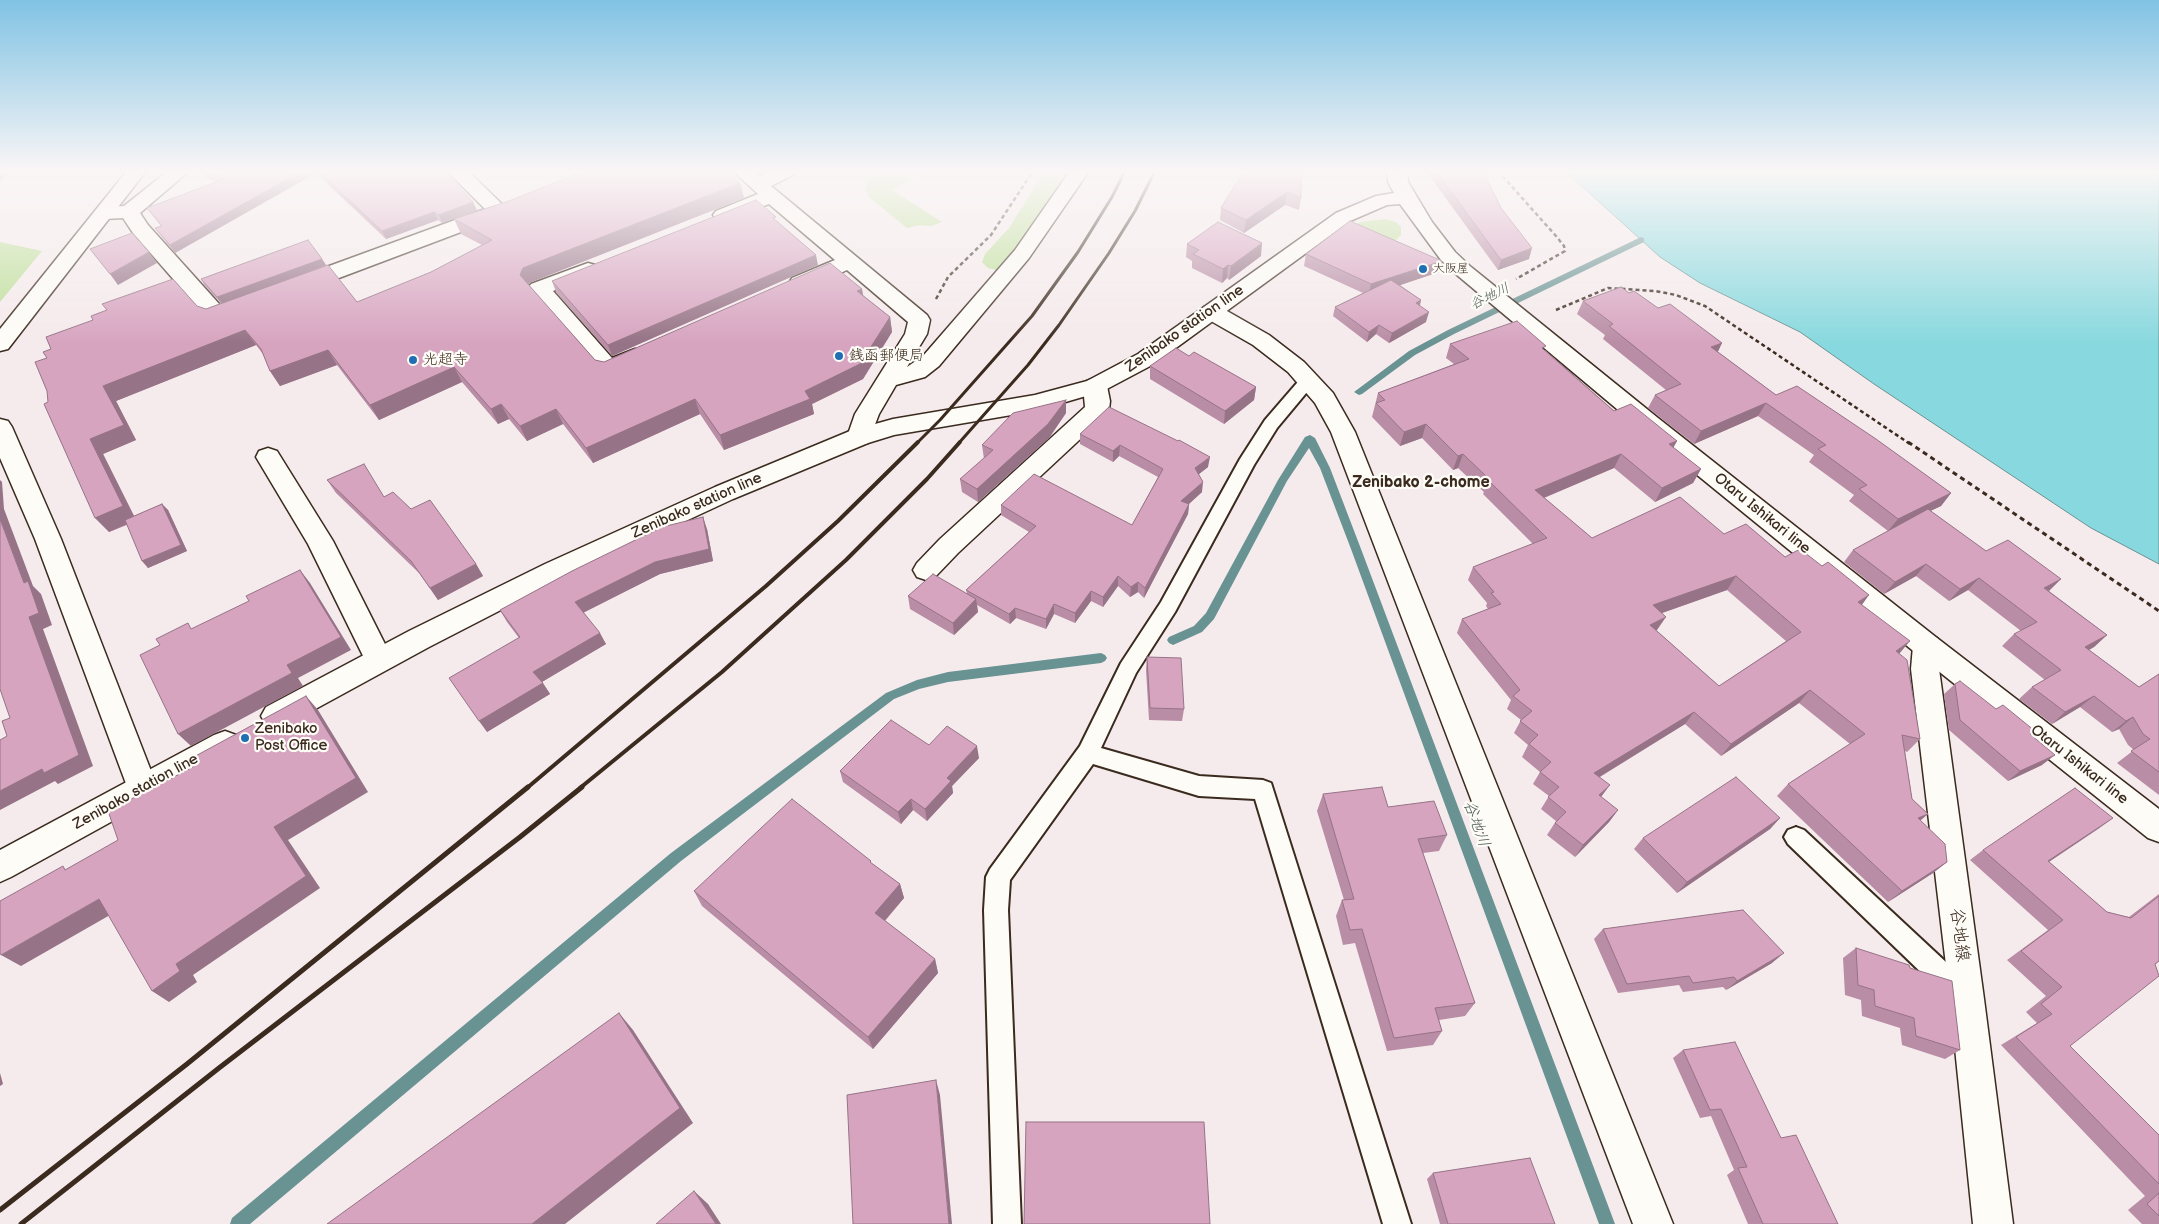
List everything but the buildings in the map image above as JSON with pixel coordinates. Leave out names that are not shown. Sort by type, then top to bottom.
[{"type":"street","points":[[0,344],[92,228]]},
{"type":"street","points":[[139,228],[217,315],[452,228]]},
{"type":"street","points":[[810,228],[919,320],[916,334],[867,414],[859,438]]},
{"type":"street","points":[[890,379],[916,372],[932,360],[1022,254],[1040,228]]},
{"type":"street","name":"Zenibako station line","points":[[0,867],[379,660],[563,567],[724,493],[859,438],[893,427],[1035,403],[1095,386],[1146,359],[1328,228]]},
{"type":"street","name":"Otaru Ishikari line","points":[[1426,228],[1448,256],[1650,424],[1927,646],[2159,828]]},
{"type":"street","points":[[778,293],[849,261]]},
{"type":"street","points":[[604,263],[539,289],[609,368],[654,348]]},
{"type":"street","points":[[1212,312],[1261,340],[1281,354],[1309,380],[1325,399],[1343,432],[1653,1224]]},
{"type":"street","points":[[926,570],[949,546],[1096,410],[1098,401],[1095,386]]},
{"type":"street","points":[[0,426],[6,444],[48,539],[143,789]]},
{"type":"street","points":[[268,457],[320,541],[379,660]]},
{"type":"street","name":"谷地線","points":[[1927,646],[1925,669],[1967,999],[1993,1224]]},
{"type":"lane","points":[[1007,1224],[996,910],[998,877],[1088,754],[1128,669],[1168,607],[1246,463],[1271,424],[1309,380]]},
{"type":"lane","points":[[1088,754],[1199,786],[1263,790],[1397,1224]]},
{"type":"lane","points":[[1796,837],[1967,999]]},
{"type":"path","points":[[934,301],[948,277],[991,235],[996,228]]},
{"type":"path","points":[[1514,280],[1565,251],[1564,246],[1549,228]]},
{"type":"path","points":[[1554,311],[1608,288],[1669,294],[1686,298],[1705,306],[2159,611]]},
{"type":"green space","points":[[1009,228],[1031,228],[1003,267],[996,270],[988,268],[982,262],[985,254]]},
{"type":"green space","points":[[1401,228],[1401,235],[1393,243],[1349,229]]},
{"type":"green space","points":[[0,242],[42,251],[0,302]]},
{"type":"water","points":[[1628,228],[2159,228],[2159,564],[2091,528],[1874,384],[1800,332],[1700,283],[1660,257]]},
{"type":"waterway","name":"谷地川","points":[[1359,392],[1412,353],[1451,332],[1641,240]]},
{"type":"waterway","points":[[1173,640],[1198,629],[1210,616],[1283,480],[1309,439]]},
{"type":"waterway","name":"谷地川","points":[[1309,439],[1325,468],[1356,549],[1607,1224]]},
{"type":"waterway","points":[[238,1224],[676,857],[890,696],[917,685],[948,677],[1101,658]]},
{"type":"railway","points":[[918,442],[940,420],[1032,316],[1093,228]]},
{"type":"railway","points":[[958,444],[1028,365],[1059,325],[1124,228]]},
{"type":"railway","points":[[527,788],[766,586],[838,521],[918,442]]},
{"type":"railway","points":[[580,788],[722,672],[846,560],[927,479],[960,442]]},
{"type":"railway","points":[[0,1210],[187,1064],[528,787]]},
{"type":"railway","points":[[21,1224],[582,787]]},
{"type":"place","name":"大阪屋","points":[[1423,269]]},
{"type":"place","name":"銭函郵便局","points":[[839,356]]},
{"type":"place","name":"光超寺","points":[[413,360]]},
{"type":"place","name":"Zenibako Post Office","points":[[245,738]]},
{"type":"district","name":"Zenibako 2-chome","points":[[1421,483]]}]
